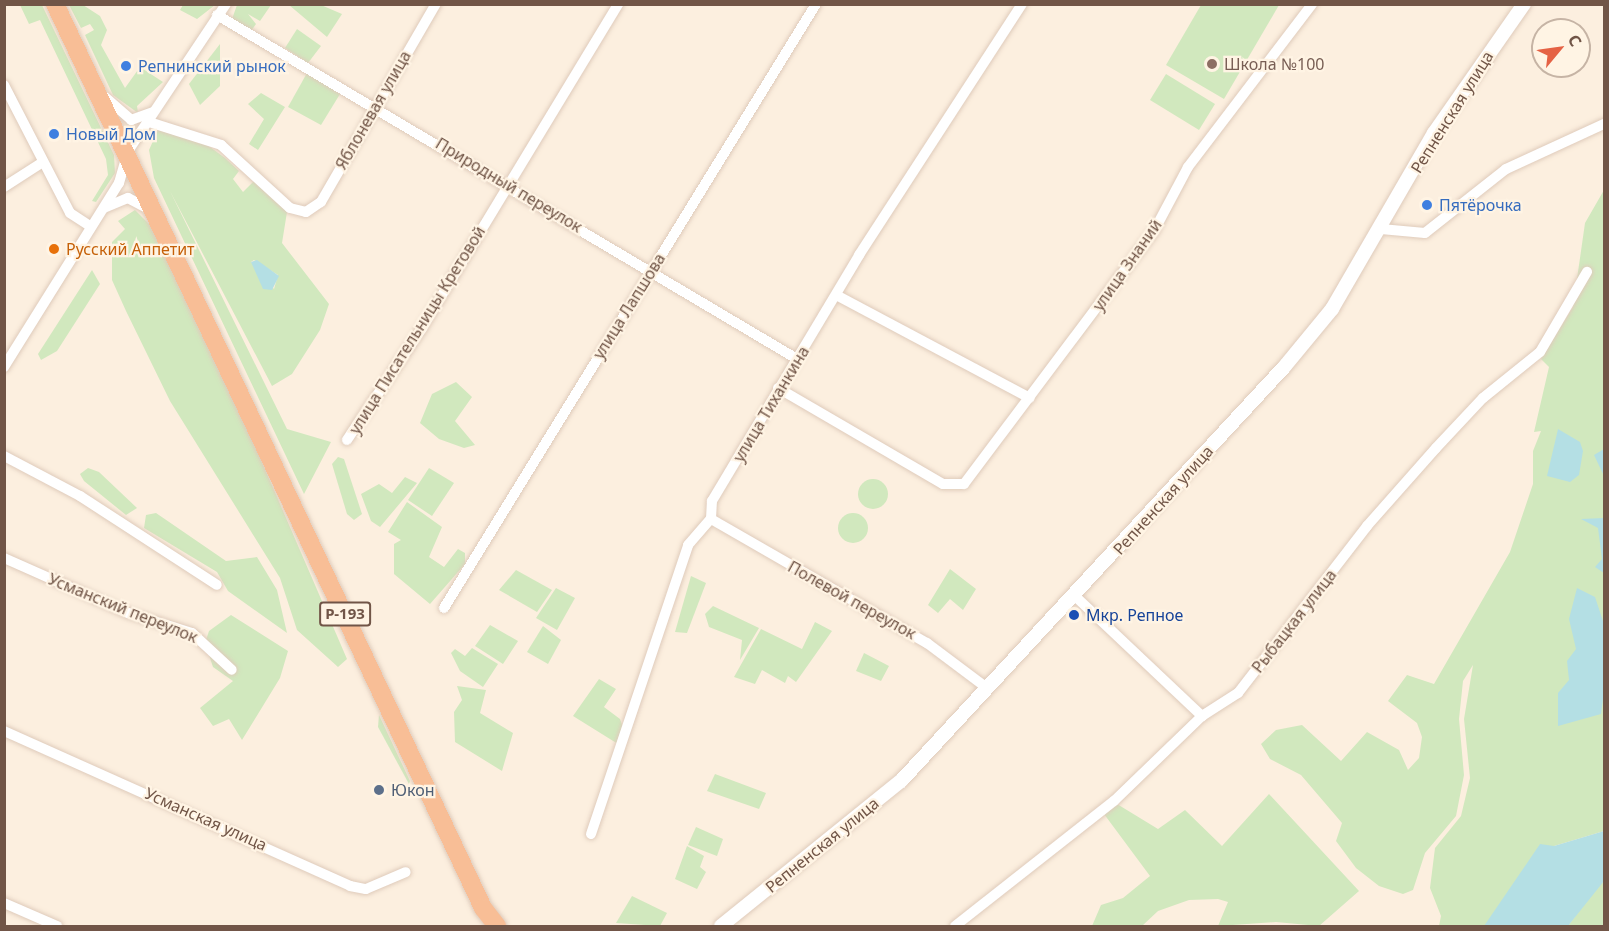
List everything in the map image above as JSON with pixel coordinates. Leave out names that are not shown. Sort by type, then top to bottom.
[{"type":"highway","name":"Р-193","points":[[55,4],[128,151],[483,908],[497,927]]},
{"type":"highway","points":[[483,908],[488,927]]},
{"type":"street","points":[[4,367],[124,174],[128,151],[226,4]]},
{"type":"street","name":"Яблоневая улица","points":[[149,122],[221,145],[290,208],[306,212],[321,202],[374,105],[436,4]]},
{"type":"street","name":"улица Писательницы Кретовой","points":[[347,440],[618,4]]},
{"type":"street","name":"улица Лапшова","points":[[444,608],[816,4]]},
{"type":"street","name":"улица Тиханкина","points":[[591,834],[688,545],[711,519],[712,501],[778,388],[1022,4]]},
{"type":"street","name":"улица Знаний","points":[[778,388],[955,488],[970,478],[1154,231],[1188,167],[1312,4]]},
{"type":"street","name":"Репненская улица","points":[[721,927],[902,781],[1286,366],[1332,309],[1382,229],[1434,133],[1524,4]]},
{"type":"street","name":"Природный переулок","points":[[218,15],[651,269],[797,359]]},
{"type":"street","points":[[4,85],[70,213],[90,226]]},
{"type":"street","points":[[95,85],[134,120],[150,114],[163,100]]},
{"type":"street","points":[[1382,229],[1425,232],[1506,170],[1605,124]]},
{"type":"street","points":[[4,187],[43,162]]},
{"type":"street","points":[[99,211],[131,198],[147,207],[165,230]]},
{"type":"street","name":"Рыбацкая улица","points":[[955,927],[1114,801],[1202,716],[1238,693],[1367,526],[1436,448],[1483,398],[1540,352],[1587,272]]},
{"type":"street","points":[[838,296],[1030,398]]},
{"type":"street","points":[[4,456],[80,496],[218,585]]},
{"type":"street","name":"Полевой переулок","points":[[711,519],[927,643],[987,688]]},
{"type":"street","name":"Усманский переулок","points":[[4,558],[128,613],[192,633],[232,670]]},
{"type":"street","points":[[1075,596],[1202,716]]},
{"type":"street","name":"Усманская улица","points":[[4,731],[350,886],[366,889],[406,872]]},
{"type":"street","points":[[4,903],[57,927]]},
{"type":"green space","points":[[183,4],[215,5],[197,19],[180,10]]},
{"type":"green space","points":[[20,5],[42,5],[114,155],[115,173],[96,202],[92,201],[108,175],[106,159],[40,20],[29,24]]},
{"type":"green space","points":[[69,5],[83,5],[100,16],[107,30],[101,45],[125,88],[140,67],[163,82],[137,106],[138,113],[113,95],[85,35],[94,30],[90,24],[81,28]]},
{"type":"green space","points":[[237,5],[271,5],[260,21],[248,14],[256,24],[251,31],[232,19]]},
{"type":"green space","points":[[289,5],[321,5],[342,14],[327,37]]},
{"type":"green space","points":[[1201,5],[1279,5],[1224,99],[1166,65]]},
{"type":"green space","points":[[297,29],[321,46],[308,63],[285,48]]},
{"type":"green space","points":[[220,44],[220,86],[200,105],[189,84]]},
{"type":"green space","points":[[307,73],[340,94],[321,125],[288,107]]},
{"type":"green space","points":[[1166,74],[1215,104],[1199,130],[1150,100]]},
{"type":"green space","points":[[261,93],[285,107],[258,150],[249,144],[264,119],[248,104]]},
{"type":"green space","points":[[158,130],[206,144],[239,171],[233,179],[243,192],[255,180],[287,212],[282,243],[329,304],[320,330],[292,374],[272,386],[170,191],[287,429],[331,442],[304,494],[154,178],[149,150]],"holes":[[[254,260],[278,275],[274,289],[251,262]]]},
{"type":"green space","points":[[1604,190],[1604,831],[1554,846],[1530,926],[1439,926],[1441,916],[1430,888],[1435,848],[1461,816],[1470,778],[1464,719],[1473,665],[1463,681],[1459,719],[1464,775],[1456,816],[1425,853],[1413,890],[1403,894],[1379,886],[1356,868],[1336,841],[1342,823],[1301,775],[1270,759],[1261,744],[1276,730],[1302,725],[1341,761],[1367,732],[1399,750],[1408,770],[1419,758],[1422,737],[1417,723],[1388,701],[1407,675],[1434,684],[1510,552],[1533,484],[1533,451],[1541,431],[1534,432],[1549,367],[1541,359],[1573,307],[1585,223]]},
{"type":"green space","points":[[135,210],[153,228],[258,453],[347,659],[338,667],[297,630],[280,578],[170,401],[112,280],[112,242],[125,229],[118,221]]},
{"type":"green space","points":[[92,270],[100,284],[57,351],[41,360],[38,354]]},
{"type":"green space","points":[[456,382],[472,397],[455,421],[475,445],[464,448],[439,439],[420,423],[432,394]]},
{"type":"green space","points":[[338,457],[344,459],[362,514],[354,520],[347,514],[332,464]]},
{"type":"green space","points":[[88,468],[99,472],[137,508],[126,515],[84,481],[80,474]]},
{"type":"green space","points":[[429,468],[454,483],[432,516],[408,500]]},
{"type":"green space","points":[[405,477],[417,483],[380,527],[371,521],[361,494],[379,484],[392,493]]},
{"type":"green space","points":[[873,479],[883,484],[888,494],[883,504],[873,509],[863,504],[858,494],[863,484]]},
{"type":"green space","points":[[407,502],[442,527],[429,557],[444,567],[458,549],[465,553],[465,564],[430,604],[394,574],[394,544],[401,540],[388,532]]},
{"type":"green space","points":[[156,513],[226,561],[257,557],[277,590],[287,633],[228,591],[217,572],[144,528],[146,515]]},
{"type":"green space","points":[[853,513],[864,517],[868,528],[864,539],[853,543],[842,539],[838,528],[842,517]]},
{"type":"green space","points":[[950,569],[976,589],[963,610],[950,599],[938,613],[928,605]]},
{"type":"green space","points":[[516,570],[552,590],[537,612],[499,590]]},
{"type":"green space","points":[[691,576],[706,583],[687,633],[675,632]]},
{"type":"green space","points":[[556,588],[575,598],[557,630],[536,618]]},
{"type":"green space","points":[[713,606],[759,628],[740,660],[742,640],[709,627],[705,614]]},
{"type":"green space","points":[[231,615],[288,651],[280,678],[242,740],[229,719],[213,726],[200,708],[233,681],[213,667],[205,643],[209,631]]},
{"type":"green space","points":[[815,622],[832,631],[796,682],[788,676],[785,683],[762,670],[755,684],[734,677],[761,629],[802,649]]},
{"type":"green space","points":[[490,625],[518,641],[503,664],[475,646]]},
{"type":"green space","points":[[543,626],[561,640],[548,664],[527,652]]},
{"type":"green space","points":[[472,648],[498,664],[483,687],[460,671],[451,653],[455,649],[465,656]]},
{"type":"green space","points":[[864,653],[889,666],[881,681],[856,671]]},
{"type":"green space","points":[[599,679],[616,689],[604,707],[620,719],[624,730],[618,744],[573,716]]},
{"type":"green space","points":[[457,686],[486,690],[480,713],[513,733],[502,771],[455,742],[454,712],[462,700]]},
{"type":"green space","points":[[379,715],[410,781],[409,784],[378,727]]},
{"type":"green space","points":[[715,774],[766,793],[759,809],[707,791]]},
{"type":"green space","points":[[1269,794],[1359,891],[1319,926],[1276,922],[1218,926],[1228,902],[1218,899],[1189,900],[1158,911],[1142,926],[1092,926],[1101,905],[1123,898],[1150,876],[1104,814],[1117,804],[1158,829],[1185,810],[1222,846]]},
{"type":"green space","points":[[696,827],[723,839],[717,856],[688,845]]},
{"type":"green space","points":[[687,846],[704,856],[700,867],[706,872],[697,889],[675,879]]},
{"type":"green space","points":[[1604,881],[1604,926],[1568,926],[1596,888]]},
{"type":"green space","points":[[632,896],[667,913],[660,926],[616,923]]},
{"type":"water","points":[[257,260],[279,276],[272,290],[263,289],[251,262]]},
{"type":"water","points":[[1558,429],[1580,442],[1583,451],[1579,475],[1570,482],[1547,476]]},
{"type":"water","points":[[1604,449],[1604,476],[1594,455]]},
{"type":"water","points":[[1604,518],[1604,573],[1595,567],[1602,559],[1598,528],[1581,519]]},
{"type":"water","points":[[1577,588],[1595,597],[1604,624],[1601,714],[1558,726],[1558,693],[1569,680],[1567,661],[1576,649],[1569,619]]},
{"type":"water","points":[[1604,831],[1604,881],[1568,926],[1484,926],[1540,844],[1554,846]]},
{"type":"place","name":"Школа №100","points":[[1212,64]]},
{"type":"place","name":"Репнинский рынок","points":[[126,66]]},
{"type":"place","name":"Новый Дом","points":[[54,134]]},
{"type":"place","name":"Пятёрочка","points":[[1427,205]]},
{"type":"place","name":"Русский Аппетит","points":[[54,249]]},
{"type":"place","name":"Мкр. Репное","points":[[1074,615]]},
{"type":"place","name":"Юкон","points":[[379,790]]}]
